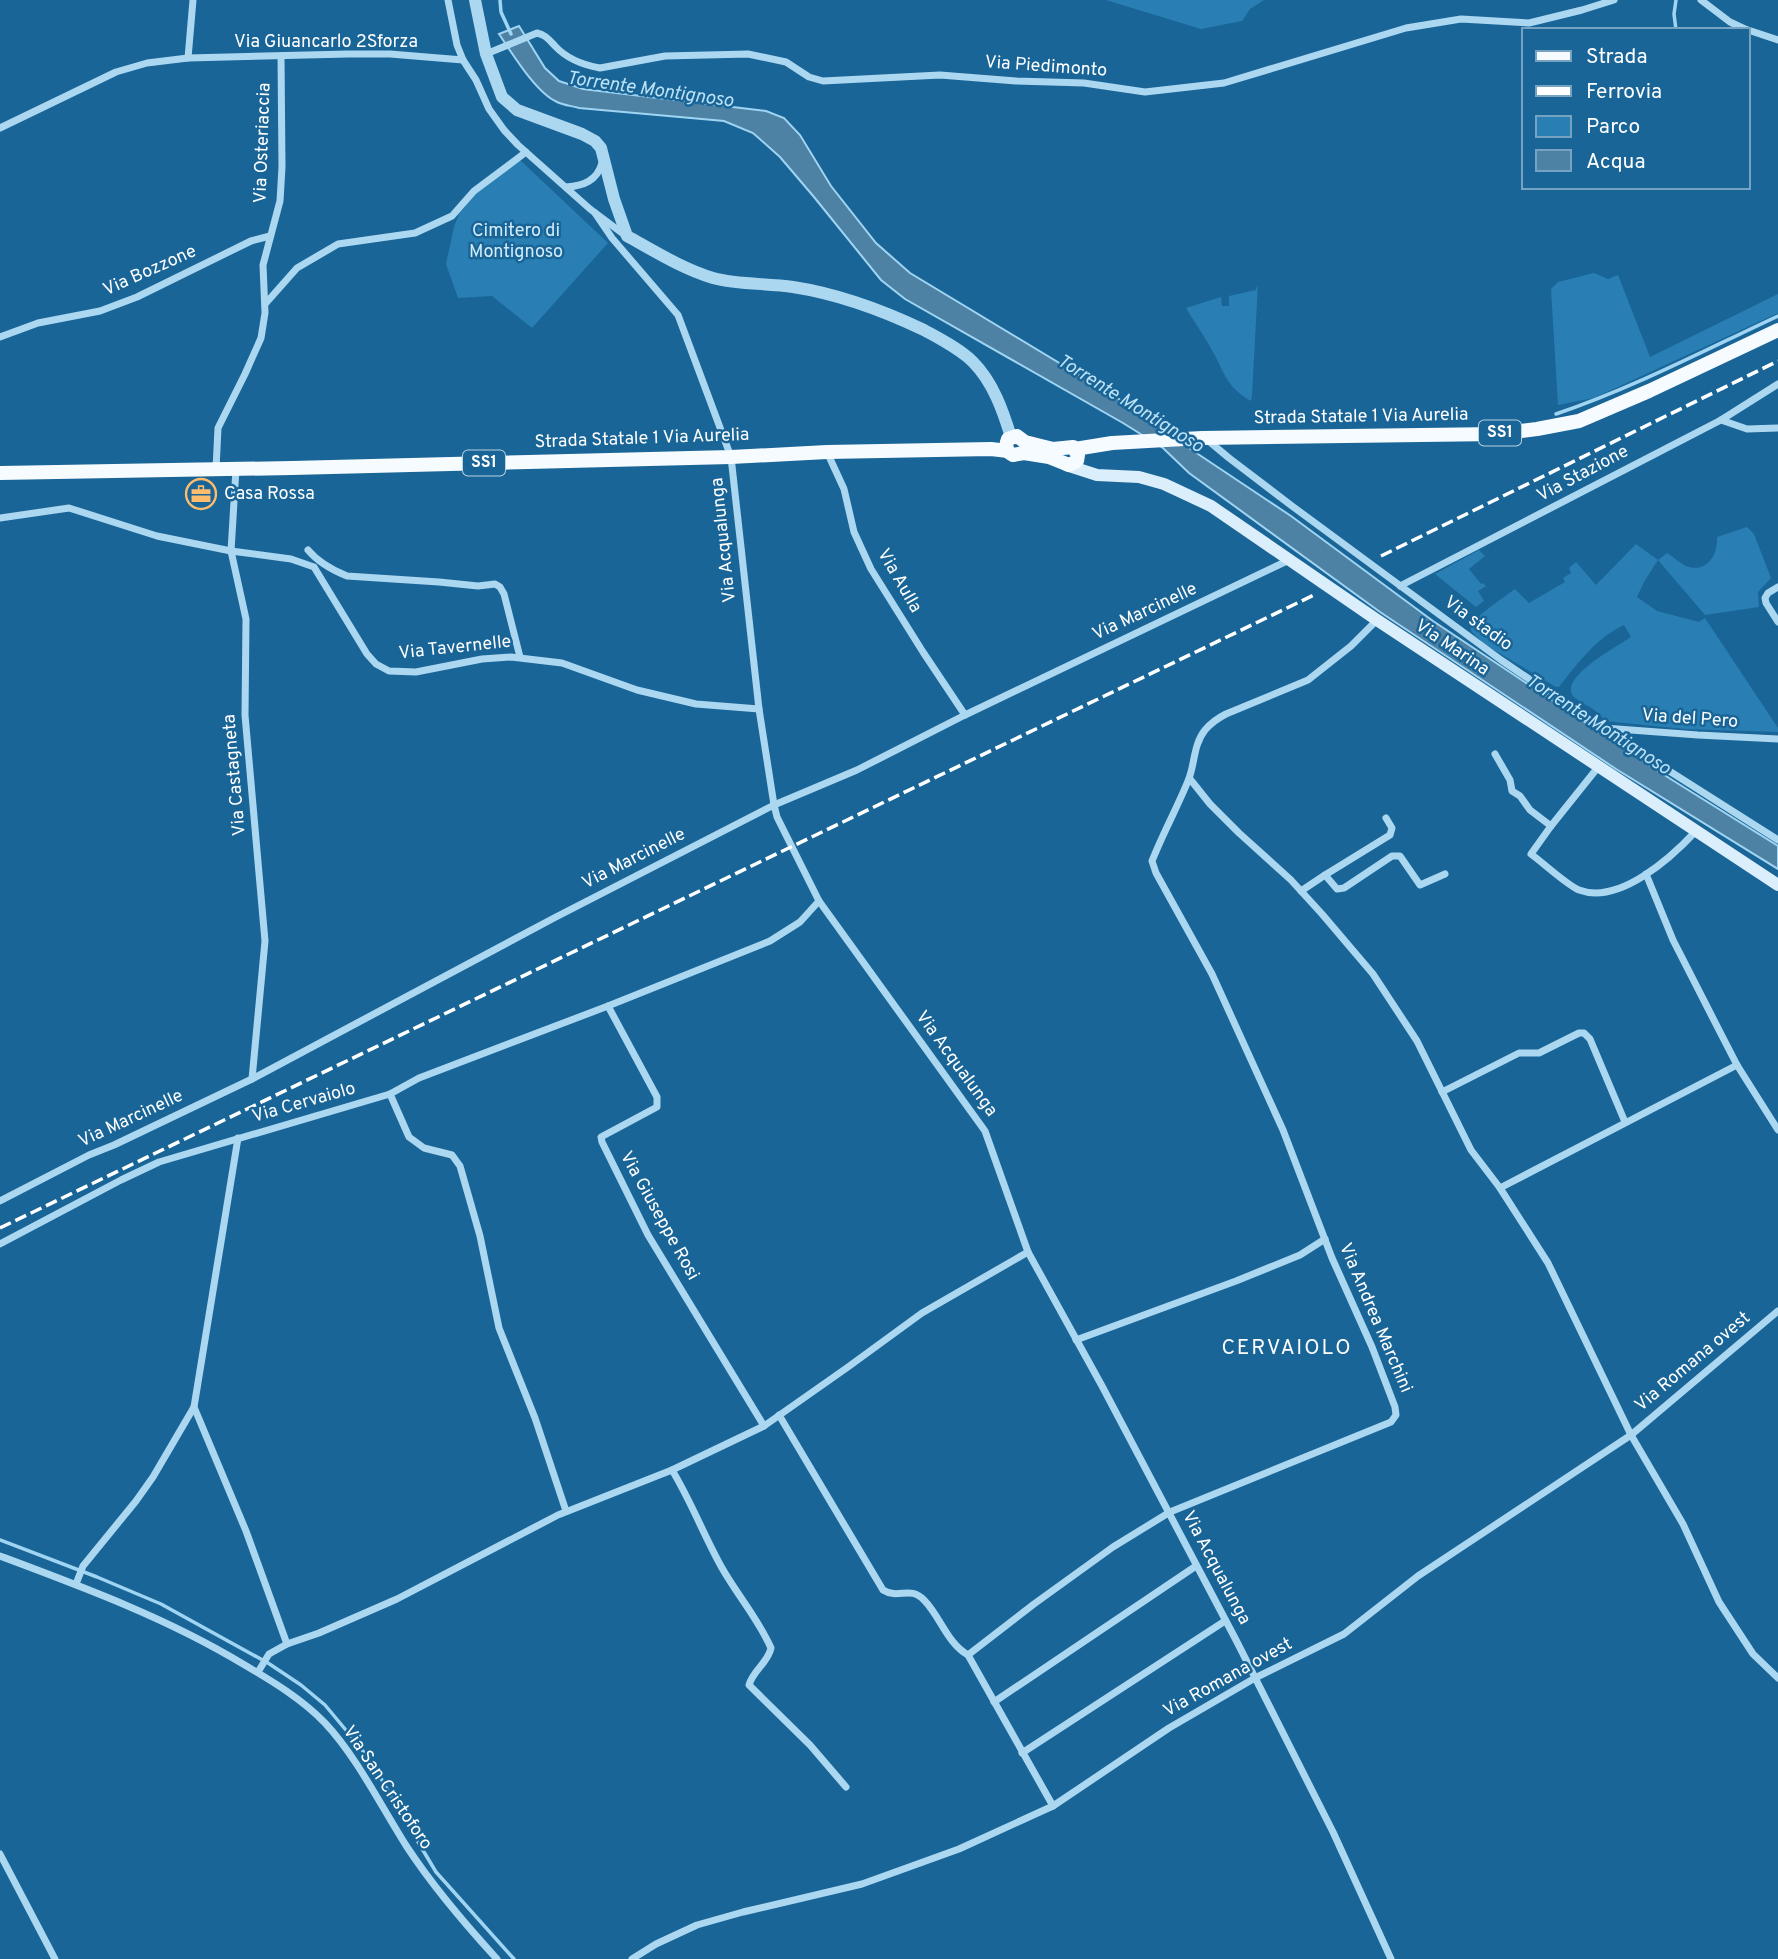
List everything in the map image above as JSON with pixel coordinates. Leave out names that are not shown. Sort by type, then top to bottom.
[{"type":"main road","name":"Strada Statale 1 Via Aurelia","points":[[1073,459],[1093,446],[1204,438],[1497,434],[1537,429],[1579,421],[1778,330]]},
{"type":"main road","name":"Strada Statale 1 Via Aurelia","points":[[0,473],[731,457],[991,449],[1012,443]]},
{"type":"main road","points":[[1012,443],[1013,455],[1024,453],[1073,459]]},
{"type":"main road","name":"Via Marina","points":[[1073,459],[1093,474],[1139,477],[1164,484],[1211,506],[1377,620],[1778,885]]},
{"type":"street","points":[[188,58],[193,0]]},
{"type":"street","points":[[448,0],[457,45],[489,109],[504,130],[526,152],[595,213],[626,236],[699,273],[716,279],[793,287],[829,294],[875,308],[935,336],[972,361],[990,385],[1012,443]]},
{"type":"street","points":[[475,0],[502,97],[517,110],[594,141],[601,148],[626,236]]},
{"type":"street","name":"Via Piedimonto","points":[[491,53],[537,33],[544,35],[574,60],[600,68],[666,56],[748,54],[786,62],[809,77],[823,81],[940,75],[1094,83],[1145,92],[1224,83],[1406,28],[1461,19],[1528,23],[1614,0]]},
{"type":"street","points":[[1701,0],[1730,22],[1744,28]]},
{"type":"street","points":[[1750,31],[1778,40]]},
{"type":"street","name":"Via Giuancarlo 2Sforza","points":[[0,128],[116,72],[147,63],[188,58],[390,54],[463,60]]},
{"type":"street","name":"Via Osteriaccia","points":[[215,470],[218,428],[261,338],[266,303],[263,265],[281,189],[281,56]]},
{"type":"street","points":[[266,303],[297,268],[338,244],[415,233],[446,219],[482,184],[526,152]]},
{"type":"street","points":[[566,187],[577,187],[595,178],[603,156]]},
{"type":"street","name":"Via Acqualunga","points":[[595,213],[612,238],[678,315],[731,457],[760,709],[778,817],[819,901],[985,1131],[1028,1252],[1226,1620],[1333,1832],[1391,1959]]},
{"type":"street","name":"Via Bozzone","points":[[0,337],[38,323],[100,311],[137,297],[251,241],[270,236]]},
{"type":"street","name":"Via Stazione","points":[[1400,586],[1721,420],[1778,384]]},
{"type":"street","points":[[1721,420],[1747,429],[1778,428]]},
{"type":"street","name":"Via stadio","points":[[1204,438],[1490,653],[1600,727],[1778,840]]},
{"type":"street","name":"Via Aulla","points":[[827,452],[844,489],[854,532],[871,569],[965,715]]},
{"type":"street","name":"Via Castagneta","points":[[236,469],[231,551],[246,620],[246,715],[265,940],[252,1079]]},
{"type":"street","name":"Via Tavernelle","points":[[0,518],[69,508],[157,536],[231,551],[292,559],[314,567],[367,654],[376,664],[389,671],[416,672],[482,659],[520,657],[562,663],[638,690],[696,704],[760,709]]},
{"type":"street","points":[[308,550],[335,572],[347,576],[478,586],[495,584],[505,594],[520,657]]},
{"type":"street","name":"Via Marcinelle","points":[[0,1201],[89,1155],[252,1079],[554,918],[774,805],[857,770],[965,715],[1290,559]]},
{"type":"street","points":[[1778,587],[1765,598],[1778,622]]},
{"type":"street","points":[[1377,620],[1351,646],[1308,680],[1215,720],[1204,731],[1197,746],[1190,779],[1229,823],[1301,891],[1373,974],[1417,1041],[1471,1150],[1500,1188],[1548,1263],[1631,1435],[1683,1524],[1719,1601],[1753,1654],[1778,1678]]},
{"type":"street","name":"Via del Pero","points":[[1600,727],[1778,739]]},
{"type":"street","points":[[1495,754],[1510,780],[1512,791],[1520,796],[1530,810],[1551,826]]},
{"type":"street","points":[[1599,766],[1531,854],[1578,890],[1606,892],[1624,886],[1646,874],[1696,831]]},
{"type":"street","name":"Via Andrea Marchini","points":[[968,1655],[1102,1555],[1170,1512],[1391,1422],[1396,1415],[1372,1347],[1332,1258],[1283,1130],[1212,974],[1152,861],[1162,834],[1190,779]]},
{"type":"street","points":[[1301,891],[1390,835],[1392,828],[1386,818]]},
{"type":"street","points":[[1325,875],[1337,889],[1344,888],[1392,856],[1400,856],[1420,885],[1445,874]]},
{"type":"street","points":[[1646,874],[1673,940],[1737,1065],[1778,1130]]},
{"type":"street","name":"Via Cervaiolo","points":[[77,1582],[83,1566],[153,1477],[194,1407],[238,1138],[390,1094],[419,1078],[770,941],[800,922],[819,901]]},
{"type":"street","name":"Via Giuseppe Rosi","points":[[608,1006],[657,1097],[657,1107],[601,1136],[601,1142],[648,1235],[764,1426]]},
{"type":"street","points":[[1442,1092],[1519,1053],[1539,1053],[1576,1034],[1584,1033],[1590,1038],[1625,1122]]},
{"type":"street","points":[[1500,1188],[1737,1065]]},
{"type":"street","points":[[390,1094],[410,1137],[424,1148],[452,1155],[460,1166],[480,1236],[499,1328],[535,1418],[566,1511]]},
{"type":"street","points":[[0,1244],[159,1162],[238,1138]]},
{"type":"street","points":[[1076,1340],[1236,1281],[1300,1255],[1325,1240]]},
{"type":"street","points":[[259,1670],[270,1654],[287,1644],[397,1599],[566,1511],[672,1470],[764,1426],[922,1313],[1028,1252]]},
{"type":"street","name":"Via Romana ovest","points":[[632,1959],[656,1944],[697,1926],[743,1912],[862,1884],[959,1849],[1053,1806],[1170,1728],[1255,1678],[1344,1634],[1418,1576],[1631,1435],[1778,1311]]},
{"type":"street","points":[[194,1407],[246,1531],[287,1644]]},
{"type":"street","points":[[779,1415],[883,1590],[893,1595],[910,1592],[923,1599],[955,1644],[968,1655],[1053,1806]]},
{"type":"street","points":[[672,1470],[736,1593],[764,1632],[771,1648],[768,1658],[750,1678],[749,1685],[810,1745],[846,1787]]},
{"type":"street","name":"Via San Cristoforo","points":[[0,1556],[77,1582],[215,1646],[259,1670],[298,1699],[325,1723],[348,1753],[434,1887],[497,1959]]},
{"type":"street","points":[[994,1702],[1196,1566]]},
{"type":"street","points":[[1022,1753],[1226,1620]]},
{"type":"street","points":[[0,1854],[55,1959]]},
{"type":"green space","points":[[1106,0],[1264,0],[1250,9],[1242,21],[1201,29]]},
{"type":"green space","name":"Cimitero di Montignoso","points":[[520,160],[608,243],[532,328],[492,296],[458,298],[446,264],[459,214],[481,188]]},
{"type":"green space","points":[[1594,273],[1608,279],[1618,275],[1650,357],[1778,294],[1778,313],[1594,398],[1558,405],[1551,289],[1558,282]]},
{"type":"green space","points":[[1258,284],[1251,401],[1230,383],[1186,308],[1221,297],[1222,306],[1229,306],[1229,296],[1256,290]]},
{"type":"green space","points":[[1747,527],[1754,534],[1771,578],[1758,592],[1759,607],[1705,615],[1658,560],[1667,553],[1686,566],[1700,567],[1713,556],[1717,537]]},
{"type":"green space","points":[[1636,544],[1658,560],[1637,597],[1657,611],[1699,622],[1705,618],[1778,728],[1778,732],[1685,729],[1604,721],[1595,710],[1574,697],[1571,690],[1573,681],[1581,672],[1631,637],[1624,625],[1596,644],[1559,687],[1484,644],[1471,631],[1471,624],[1476,619],[1515,589],[1529,603],[1565,582],[1563,578],[1571,573],[1569,568],[1576,562],[1596,585]]},
{"type":"green space","points":[[1479,550],[1485,556],[1469,569],[1481,584],[1486,586],[1478,591],[1484,601],[1476,607],[1435,574]]},
{"type":"water","points":[[519,26],[545,68],[559,81],[583,89],[766,111],[784,118],[800,135],[831,186],[876,243],[910,273],[1134,408],[1162,430],[1291,516],[1433,621],[1669,778],[1778,846],[1778,869],[1616,769],[1380,612],[1189,473],[1163,448],[905,299],[881,280],[780,157],[753,133],[724,121],[579,108],[559,103],[549,97],[525,72],[499,34]]},
{"type":"waterway","name":"Torrente Montignoso","points":[[500,0],[501,12],[511,34]]},
{"type":"waterway","points":[[1676,0],[1676,28]]},
{"type":"waterway","points":[[1556,414],[1641,381],[1778,316]]},
{"type":"waterway","points":[[0,1540],[161,1604],[268,1663],[301,1685],[325,1705],[360,1747],[436,1872],[514,1959]]},
{"type":"railway","points":[[1381,556],[1778,361]]},
{"type":"railway","points":[[0,1228],[1314,595]]},
{"type":"place","name":"Casa Rossa","points":[[201,494]]},
{"type":"district","name":"CERVAIOLO","points":[[1287,1348]]}]
